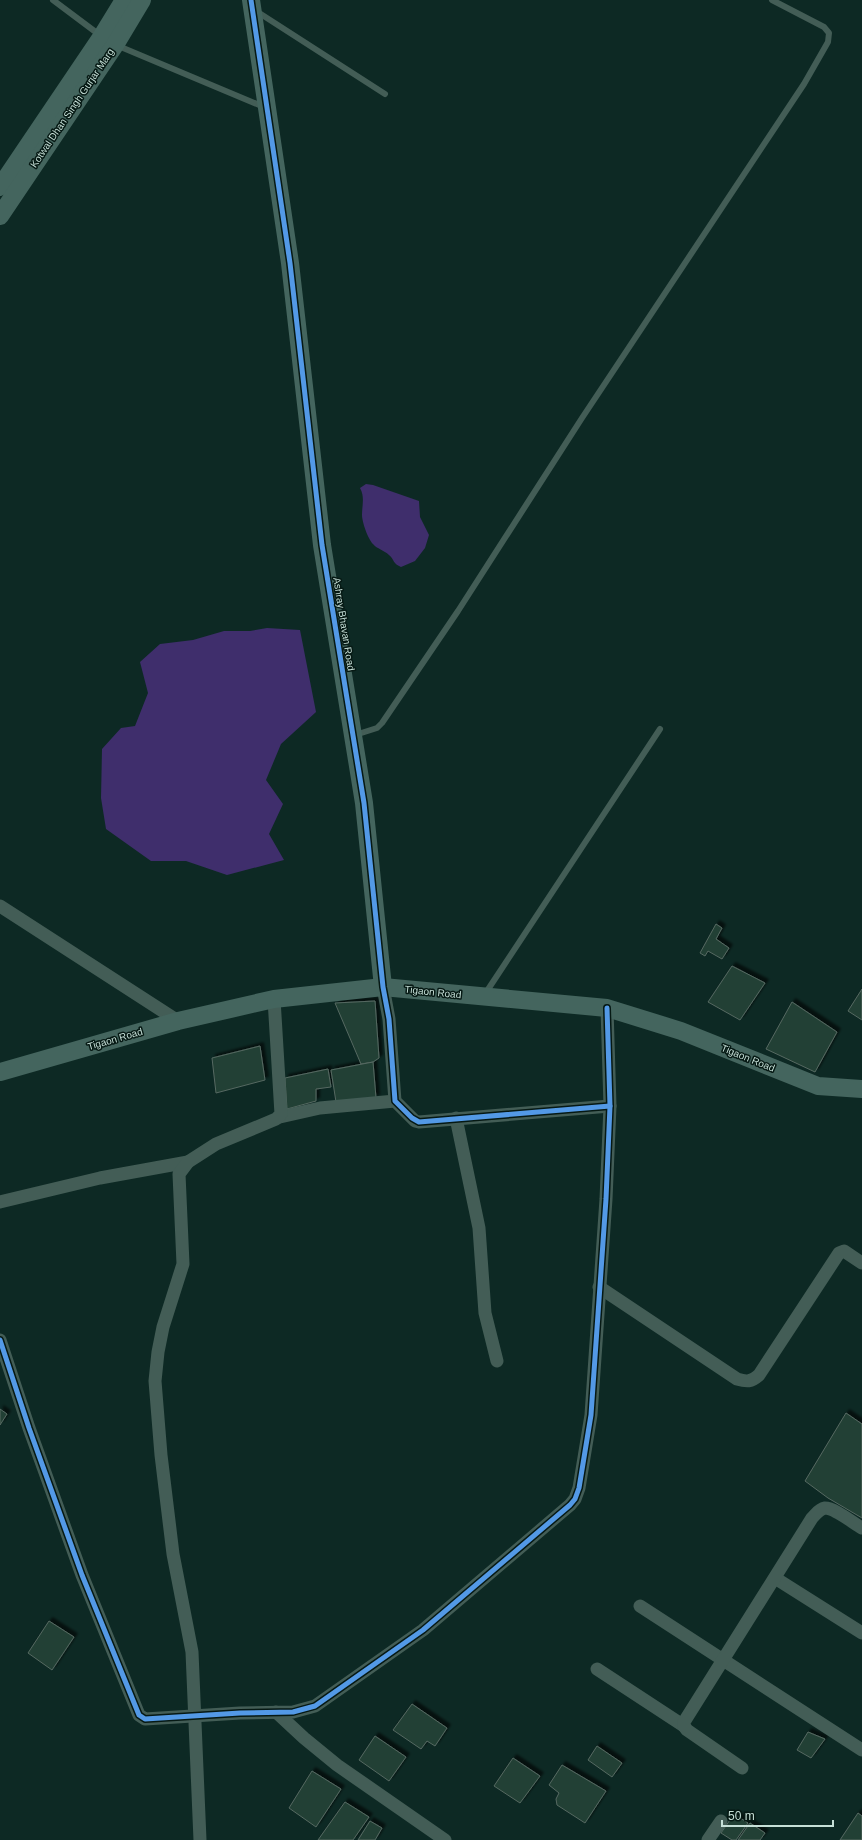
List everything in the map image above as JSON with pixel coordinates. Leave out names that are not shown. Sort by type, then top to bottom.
[{"type":"street","points":[[108,40],[124,0]]},
{"type":"street","points":[[108,40],[142,0]]},
{"type":"street","name":"Ashray Bhavan Road","points":[[251,4],[290,263],[322,545],[364,803],[383,987]]},
{"type":"street","name":"Kotwal Dhan Singh Gurjar Marg","points":[[0,187],[108,40]]},
{"type":"street","name":"Kotwal Dhan Singh Gurjar Marg","points":[[0,216],[108,40]]},
{"type":"street","points":[[0,906],[178,1021]]},
{"type":"street","points":[[383,987],[389,1019],[395,1101],[412,1118],[419,1122],[610,1106]]},
{"type":"street","name":"Tigaon Road","points":[[0,1072],[178,1021],[274,999],[383,987],[484,998],[607,1008],[681,1031],[818,1086],[862,1090]]},
{"type":"street","points":[[274,999],[278,1078],[282,1110],[280,1117]]},
{"type":"street","points":[[0,1340],[29,1428],[82,1575],[139,1714],[145,1719],[293,1712],[315,1706],[376,1665],[423,1630],[570,1505],[575,1499],[579,1488],[591,1415],[606,1199],[610,1106],[607,1008]]},
{"type":"street","points":[[200,1840],[192,1652],[170,1537],[155,1381],[158,1352],[163,1327],[183,1264],[178,1180],[182,1170],[188,1162],[216,1144],[280,1117],[320,1108],[395,1101]]},
{"type":"street","points":[[456,1118],[479,1228],[485,1312],[498,1361]]},
{"type":"street","points":[[0,1202],[100,1178],[188,1162]]},
{"type":"street","points":[[599,1287],[737,1379],[746,1382],[753,1381],[759,1375],[839,1253],[844,1251],[862,1263]]},
{"type":"street","points":[[684,1726],[687,1717],[819,1511],[824,1508],[831,1509],[862,1528]]},
{"type":"street","points":[[775,1578],[862,1633]]},
{"type":"street","points":[[640,1606],[862,1750]]},
{"type":"street","points":[[597,1668],[684,1726],[687,1730],[742,1768]]},
{"type":"street","points":[[276,1712],[304,1738],[337,1765],[446,1840]]},
{"type":"street","points":[[708,1840],[721,1821]]},
{"type":"lane","points":[[53,0],[108,40],[267,109]]},
{"type":"lane","points":[[353,736],[377,728],[382,723],[804,84],[828,42],[829,33],[824,27],[772,0]]},
{"type":"lane","points":[[251,4],[385,94]]},
{"type":"lane","points":[[484,998],[660,730]]},
{"type":"shaded area","points":[[366,484],[419,501],[420,517],[429,535],[425,548],[415,561],[401,567],[396,564],[387,553],[376,547],[371,542],[362,518],[363,498],[360,488]]},
{"type":"shaded area","points":[[267,628],[300,630],[316,712],[281,744],[266,780],[283,804],[269,834],[284,860],[227,875],[186,861],[151,861],[106,829],[101,798],[102,749],[121,728],[135,726],[148,693],[140,662],[160,644],[193,640],[224,631],[250,631]]},
{"type":"building","points":[[716,924],[722,928],[716,939],[729,948],[722,959],[708,951],[705,956],[700,953]]},
{"type":"building","points":[[732,966],[765,983],[740,1020],[708,1002]]},
{"type":"building","points":[[862,989],[862,1020],[848,1011]]},
{"type":"building","points":[[375,1001],[379,1058],[373,1062],[361,1064],[335,1003]]},
{"type":"building","points":[[792,1002],[837,1032],[815,1072],[766,1049]]},
{"type":"building","points":[[260,1046],[265,1080],[216,1093],[212,1058]]},
{"type":"building","points":[[373,1062],[376,1098],[336,1102],[331,1070]]},
{"type":"building","points":[[328,1069],[331,1087],[316,1089],[316,1101],[287,1109],[285,1078]]},
{"type":"building","points":[[0,1409],[7,1414],[0,1425]]},
{"type":"building","points":[[846,1413],[862,1424],[862,1518],[828,1498],[805,1481]]},
{"type":"building","points":[[49,1621],[74,1637],[52,1670],[28,1653]]},
{"type":"building","points":[[412,1704],[447,1728],[435,1746],[427,1741],[421,1749],[393,1730]]},
{"type":"building","points":[[808,1732],[825,1739],[811,1758],[797,1750]]},
{"type":"building","points":[[375,1736],[406,1757],[389,1781],[359,1760]]},
{"type":"building","points":[[597,1746],[622,1763],[612,1777],[588,1760]]},
{"type":"building","points":[[513,1758],[540,1776],[520,1803],[494,1786]]},
{"type":"building","points":[[562,1765],[606,1791],[585,1823],[557,1805],[556,1799],[559,1793],[549,1785]]},
{"type":"building","points":[[312,1771],[341,1789],[316,1827],[289,1808]]},
{"type":"building","points":[[345,1802],[369,1817],[353,1840],[318,1840]]},
{"type":"building","points":[[858,1813],[862,1816],[862,1840],[840,1840]]},
{"type":"building","points":[[734,1814],[748,1823],[736,1840],[732,1840],[721,1833]]},
{"type":"building","points":[[370,1821],[382,1828],[375,1840],[358,1840]]},
{"type":"building","points":[[750,1823],[765,1833],[760,1840],[738,1840]]},
{"type":"cycle path","points":[[251,0],[290,263],[322,545],[364,803],[383,987],[389,1019],[395,1101],[412,1118],[419,1122],[610,1106]]},
{"type":"cycle path","points":[[0,1340],[29,1428],[82,1575],[139,1715],[145,1719],[240,1713],[293,1712],[315,1706],[423,1630],[570,1505],[575,1499],[579,1488],[591,1415],[606,1199],[610,1106],[607,1008]]}]
